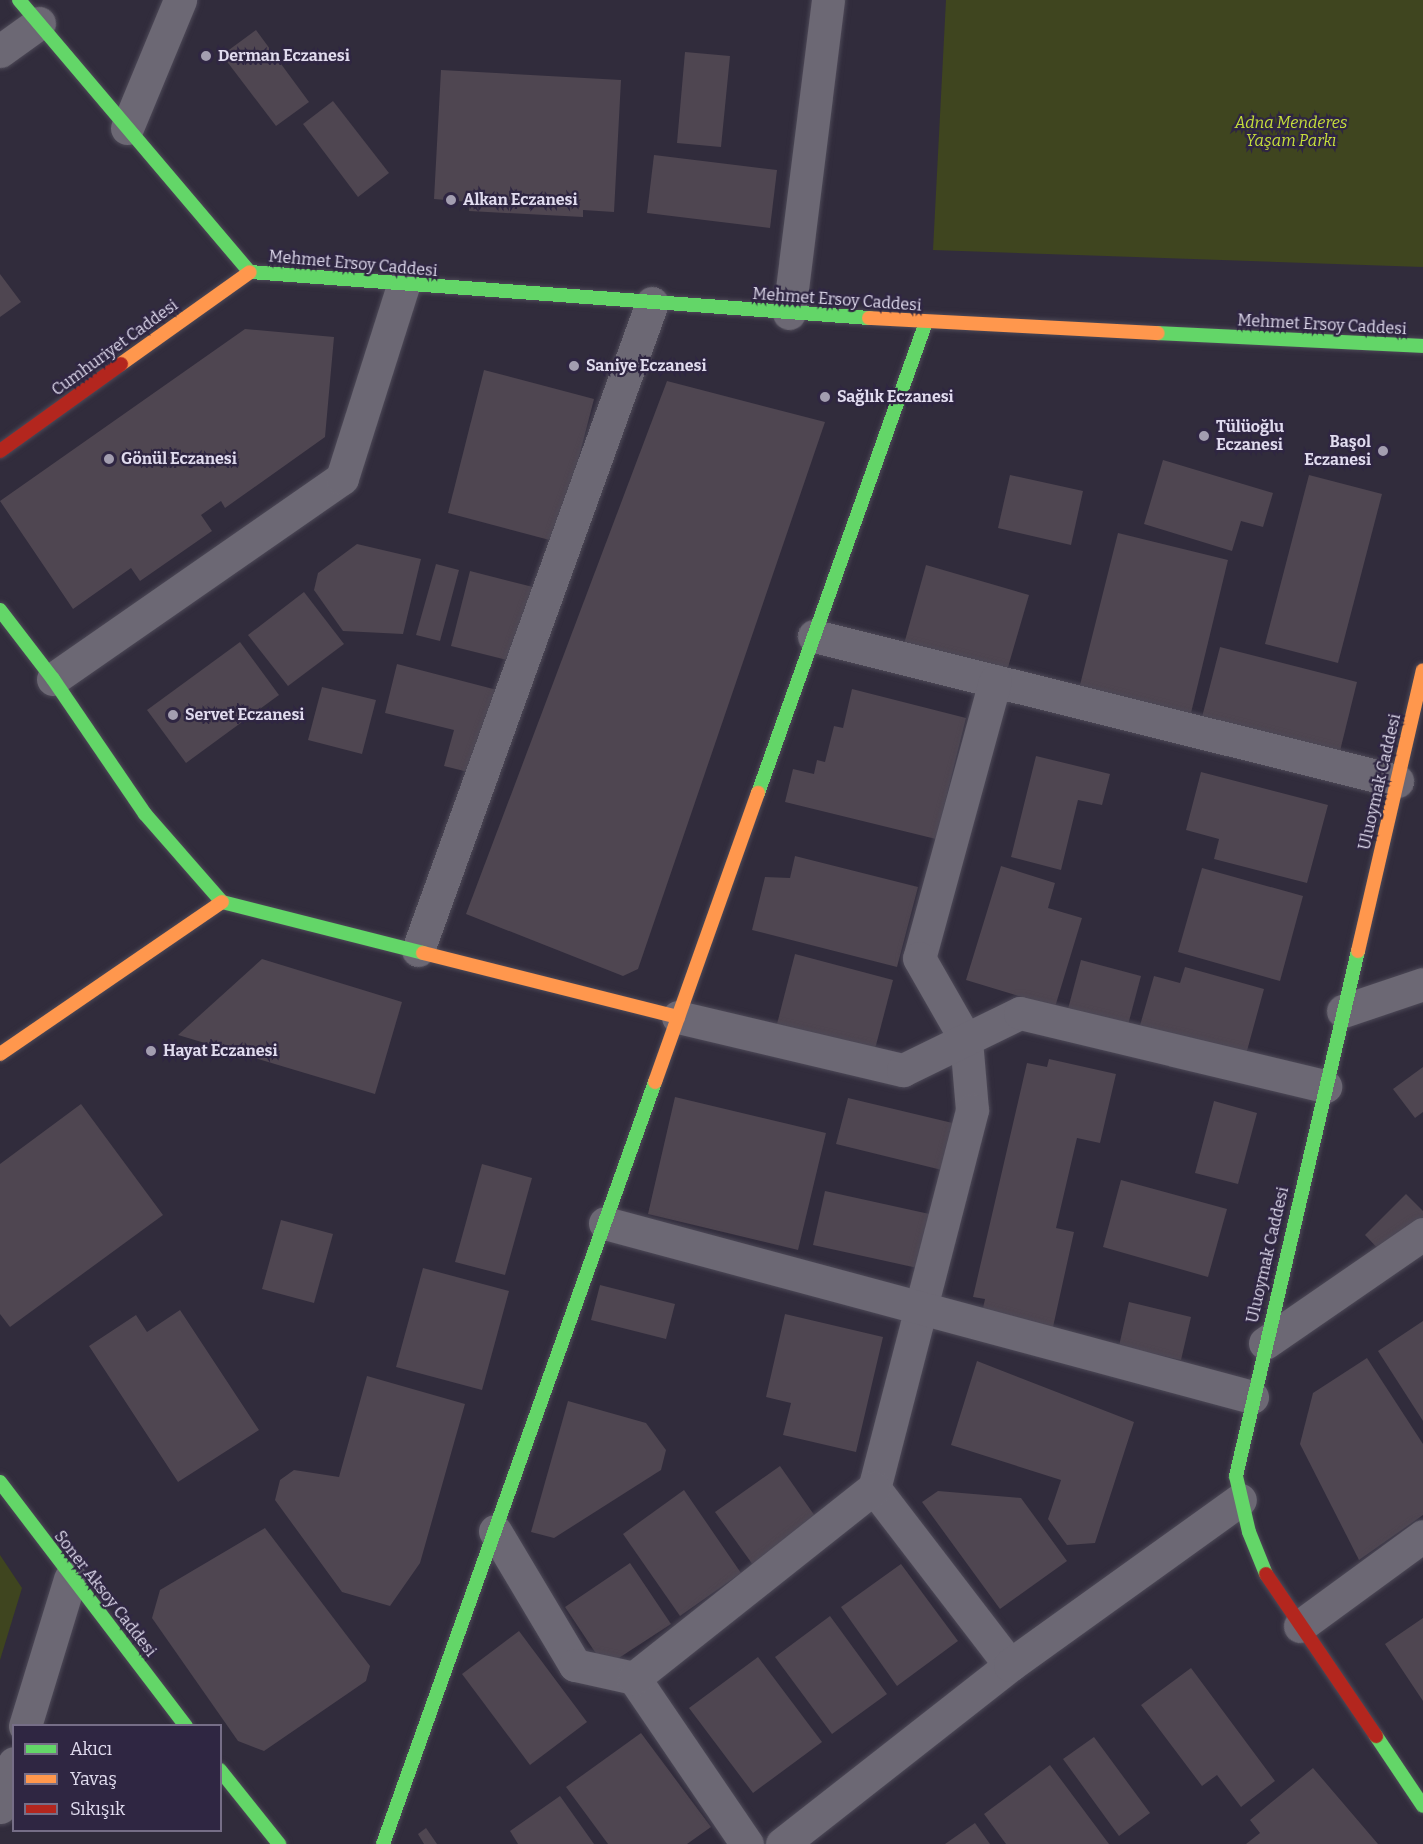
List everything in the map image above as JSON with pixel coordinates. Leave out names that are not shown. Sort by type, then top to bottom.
[{"type":"street","points":[[127,128],[180,0]]},
{"type":"street","points":[[789,313],[828,0]]},
{"type":"street","points":[[0,51],[29,12],[250,272]]},
{"type":"street","name":"Mehmet Ersoy Caddesi","points":[[250,272],[403,286],[926,322],[1423,346]]},
{"type":"street","name":"Cumhuriyet Caddesi","points":[[0,451],[250,272]]},
{"type":"street","points":[[53,679],[342,478],[403,286]]},
{"type":"street","points":[[418,950],[652,303]]},
{"type":"street","points":[[383,1844],[926,322]]},
{"type":"street","points":[[0,610],[53,679],[145,814],[222,902],[678,1017],[903,1070],[1020,1013],[1325,1086]]},
{"type":"street","points":[[814,636],[1397,781]]},
{"type":"street","name":"Uluoymak Caddesi","points":[[1423,670],[1239,1452],[1236,1476],[1240,1500],[1264,1570],[1423,1806]]},
{"type":"street","points":[[634,1678],[874,1488],[972,1110],[966,1040],[919,958],[995,681]]},
{"type":"street","points":[[0,1054],[222,902]]},
{"type":"street","points":[[1343,1011],[1423,984]]},
{"type":"street","points":[[605,1223],[1252,1397]]},
{"type":"street","points":[[1265,1343],[1423,1234]]},
{"type":"street","name":"Soner Aksoy Caddesi","points":[[0,1482],[70,1578],[185,1724]]},
{"type":"street","points":[[874,1488],[1010,1665]]},
{"type":"street","points":[[782,1844],[1010,1665],[1240,1500]]},
{"type":"street","points":[[495,1531],[575,1665],[634,1678],[747,1844]]},
{"type":"street","points":[[1300,1626],[1423,1536]]},
{"type":"street","points":[[25,1724],[70,1578]]},
{"type":"street","points":[[0,1807],[12,1769]]},
{"type":"street","points":[[222,1773],[279,1844]]},
{"type":"green space","name":"Adna Menderes Yaşam Parkı","points":[[946,0],[1423,0],[1423,267],[933,250]]},
{"type":"green space","points":[[0,1555],[22,1588],[0,1660]]},
{"type":"building","points":[[256,30],[309,102],[276,126],[222,55]]},
{"type":"building","points":[[685,52],[730,56],[721,147],[677,143]]},
{"type":"building","points":[[441,70],[621,80],[614,212],[583,210],[583,217],[469,211],[470,202],[434,199]]},
{"type":"building","points":[[333,101],[389,173],[358,197],[303,124]]},
{"type":"building","points":[[654,155],[777,170],[770,228],[647,213]]},
{"type":"building","points":[[0,274],[21,302],[0,317]]},
{"type":"building","points":[[245,329],[334,337],[325,437],[225,508],[221,501],[201,515],[212,531],[140,581],[131,568],[73,609],[0,501]]},
{"type":"building","points":[[484,370],[594,399],[557,542],[448,513]]},
{"type":"building","points":[[667,381],[825,422],[638,969],[623,976],[466,914]]},
{"type":"building","points":[[1163,460],[1273,493],[1263,527],[1241,521],[1232,551],[1144,524]]},
{"type":"building","points":[[1010,475],[1083,491],[1071,545],[998,528]]},
{"type":"building","points":[[1309,475],[1382,494],[1338,663],[1265,644]]},
{"type":"building","points":[[1118,533],[1228,560],[1190,717],[1079,689]]},
{"type":"building","points":[[357,544],[421,559],[403,634],[343,631],[314,590],[318,573]]},
{"type":"building","points":[[436,564],[459,570],[440,641],[416,635]]},
{"type":"building","points":[[926,565],[1029,595],[1006,674],[904,644]]},
{"type":"building","points":[[470,571],[533,587],[515,662],[451,646]]},
{"type":"building","points":[[304,592],[344,644],[288,686],[248,635]]},
{"type":"building","points":[[240,642],[279,695],[186,763],[147,710]]},
{"type":"building","points":[[1220,647],[1357,682],[1339,755],[1201,721]]},
{"type":"building","points":[[397,664],[501,691],[480,775],[444,766],[454,730],[385,713]]},
{"type":"building","points":[[322,687],[376,700],[362,754],[308,740]]},
{"type":"building","points":[[852,689],[966,718],[936,839],[785,802],[793,769],[814,774],[817,760],[825,762],[834,726],[843,728]]},
{"type":"building","points":[[1036,756],[1110,774],[1102,805],[1078,800],[1061,870],[1011,857]]},
{"type":"building","points":[[1201,772],[1328,805],[1307,883],[1214,859],[1219,839],[1186,830]]},
{"type":"building","points":[[795,856],[918,887],[897,967],[752,930],[765,877],[790,878]]},
{"type":"building","points":[[1001,866],[1055,883],[1048,908],[1082,918],[1055,1007],[966,980]]},
{"type":"building","points":[[1202,868],[1303,896],[1280,981],[1178,952]]},
{"type":"building","points":[[795,954],[893,980],[875,1049],[777,1024]]},
{"type":"building","points":[[262,959],[402,1002],[375,1094],[178,1035]]},
{"type":"building","points":[[1081,960],[1141,976],[1128,1025],[1068,1009]]},
{"type":"building","points":[[1185,967],[1264,989],[1245,1058],[1139,1029],[1154,976],[1180,983]]},
{"type":"building","points":[[1049,1059],[1116,1074],[1100,1143],[1077,1138],[1056,1228],[1074,1232],[1051,1336],[983,1308],[985,1299],[973,1297],[1027,1063],[1047,1067]]},
{"type":"building","points":[[1423,1067],[1423,1112],[1415,1118],[1393,1089]]},
{"type":"building","points":[[675,1097],[826,1133],[798,1250],[648,1214]]},
{"type":"building","points":[[848,1098],[965,1126],[954,1173],[836,1144]]},
{"type":"building","points":[[1214,1101],[1257,1113],[1238,1184],[1195,1173]]},
{"type":"building","points":[[81,1104],[163,1215],[10,1327],[0,1314],[0,1164]]},
{"type":"building","points":[[482,1164],[532,1178],[505,1275],[455,1262]]},
{"type":"building","points":[[1121,1180],[1227,1209],[1208,1277],[1103,1247]]},
{"type":"building","points":[[825,1191],[943,1217],[931,1271],[813,1245]]},
{"type":"building","points":[[1406,1194],[1423,1211],[1423,1222],[1386,1257],[1365,1235]]},
{"type":"building","points":[[281,1220],[333,1234],[314,1303],[262,1289]]},
{"type":"building","points":[[423,1268],[509,1291],[482,1390],[396,1367]]},
{"type":"building","points":[[600,1285],[675,1304],[666,1339],[591,1320]]},
{"type":"building","points":[[1129,1302],[1191,1317],[1181,1360],[1119,1346]]},
{"type":"building","points":[[180,1310],[259,1430],[178,1482],[89,1346],[136,1315],[147,1332]]},
{"type":"building","points":[[785,1314],[883,1337],[856,1452],[783,1435],[791,1403],[766,1397]]},
{"type":"building","points":[[1423,1321],[1423,1421],[1378,1351]]},
{"type":"building","points":[[1367,1358],[1423,1444],[1423,1515],[1359,1560],[1300,1444],[1313,1393]]},
{"type":"building","points":[[977,1361],[1134,1422],[1095,1543],[1067,1545],[1048,1519],[1061,1480],[951,1445]]},
{"type":"building","points":[[367,1376],[465,1404],[420,1563],[390,1606],[342,1592],[275,1500],[280,1480],[294,1470],[339,1477]]},
{"type":"building","points":[[568,1401],[646,1423],[666,1450],[661,1470],[554,1538],[531,1532]]},
{"type":"building","points":[[780,1466],[817,1519],[753,1565],[715,1512]]},
{"type":"building","points":[[684,1490],[741,1573],[680,1616],[623,1534]]},
{"type":"building","points":[[938,1491],[1021,1498],[1067,1561],[1000,1609],[922,1502]]},
{"type":"building","points":[[265,1528],[370,1666],[366,1681],[264,1751],[238,1741],[152,1618],[160,1590]]},
{"type":"building","points":[[630,1563],[671,1624],[605,1667],[565,1607]]},
{"type":"building","points":[[901,1564],[958,1641],[897,1686],[841,1607]]},
{"type":"building","points":[[830,1616],[887,1694],[832,1734],[775,1657]]},
{"type":"building","points":[[1423,1618],[1423,1701],[1385,1644]]},
{"type":"building","points":[[519,1631],[587,1722],[530,1765],[462,1674]]},
{"type":"building","points":[[758,1657],[822,1742],[753,1793],[689,1708]]},
{"type":"building","points":[[1191,1668],[1275,1781],[1241,1807],[1217,1775],[1202,1786],[1141,1705]]},
{"type":"building","points":[[641,1733],[711,1827],[687,1844],[608,1844],[566,1787]]},
{"type":"building","points":[[1094,1737],[1150,1813],[1119,1836],[1063,1759]]},
{"type":"building","points":[[1050,1765],[1109,1844],[1006,1844],[984,1814]]},
{"type":"building","points":[[1313,1768],[1378,1844],[1246,1844],[1260,1833],[1250,1820]]},
{"type":"building","points":[[560,1796],[594,1844],[518,1844],[510,1831]]},
{"type":"building","points":[[975,1823],[990,1844],[945,1844]]},
{"type":"building","points":[[426,1828],[437,1844],[424,1844],[418,1834]]},
{"type":"traffic: fast","points":[[19,0],[250,272]]},
{"type":"traffic: fast","points":[[250,272],[869,318]]},
{"type":"traffic: fast","points":[[758,793],[926,322]]},
{"type":"traffic: fast","points":[[1158,333],[1423,346]]},
{"type":"traffic: fast","points":[[0,610],[53,679],[145,814],[222,902],[423,953]]},
{"type":"traffic: fast","points":[[1266,1574],[1249,1532],[1236,1476],[1358,951]]},
{"type":"traffic: fast","points":[[383,1844],[655,1082]]},
{"type":"traffic: fast","points":[[0,1482],[184,1724]]},
{"type":"traffic: fast","points":[[1376,1736],[1423,1806]]},
{"type":"traffic: fast","points":[[222,1773],[279,1844]]},
{"type":"traffic: slow","points":[[121,364],[250,272]]},
{"type":"traffic: slow","points":[[869,318],[1158,333]]},
{"type":"traffic: slow","points":[[1358,951],[1423,670]]},
{"type":"traffic: slow","points":[[655,1082],[758,793]]},
{"type":"traffic: slow","points":[[0,1054],[222,902]]},
{"type":"traffic: slow","points":[[423,953],[678,1017]]},
{"type":"traffic: jam","points":[[0,451],[121,364]]},
{"type":"traffic: jam","points":[[1266,1574],[1376,1736]]},
{"type":"place","name":"Derman Eczanesi","points":[[206,56]]},
{"type":"place","name":"Alkan Eczanesi","points":[[451,200]]},
{"type":"place","name":"Saniye Eczanesi","points":[[574,366]]},
{"type":"place","name":"Sağlık Eczanesi","points":[[825,397]]},
{"type":"place","name":"Tülüoğlu Eczanesi","points":[[1204,436]]},
{"type":"place","name":"Başol Eczanesi","points":[[1383,451]]},
{"type":"place","name":"Gönül Eczanesi","points":[[109,459]]},
{"type":"place","name":"Servet Eczanesi","points":[[173,715]]},
{"type":"place","name":"Hayat Eczanesi","points":[[151,1051]]}]
